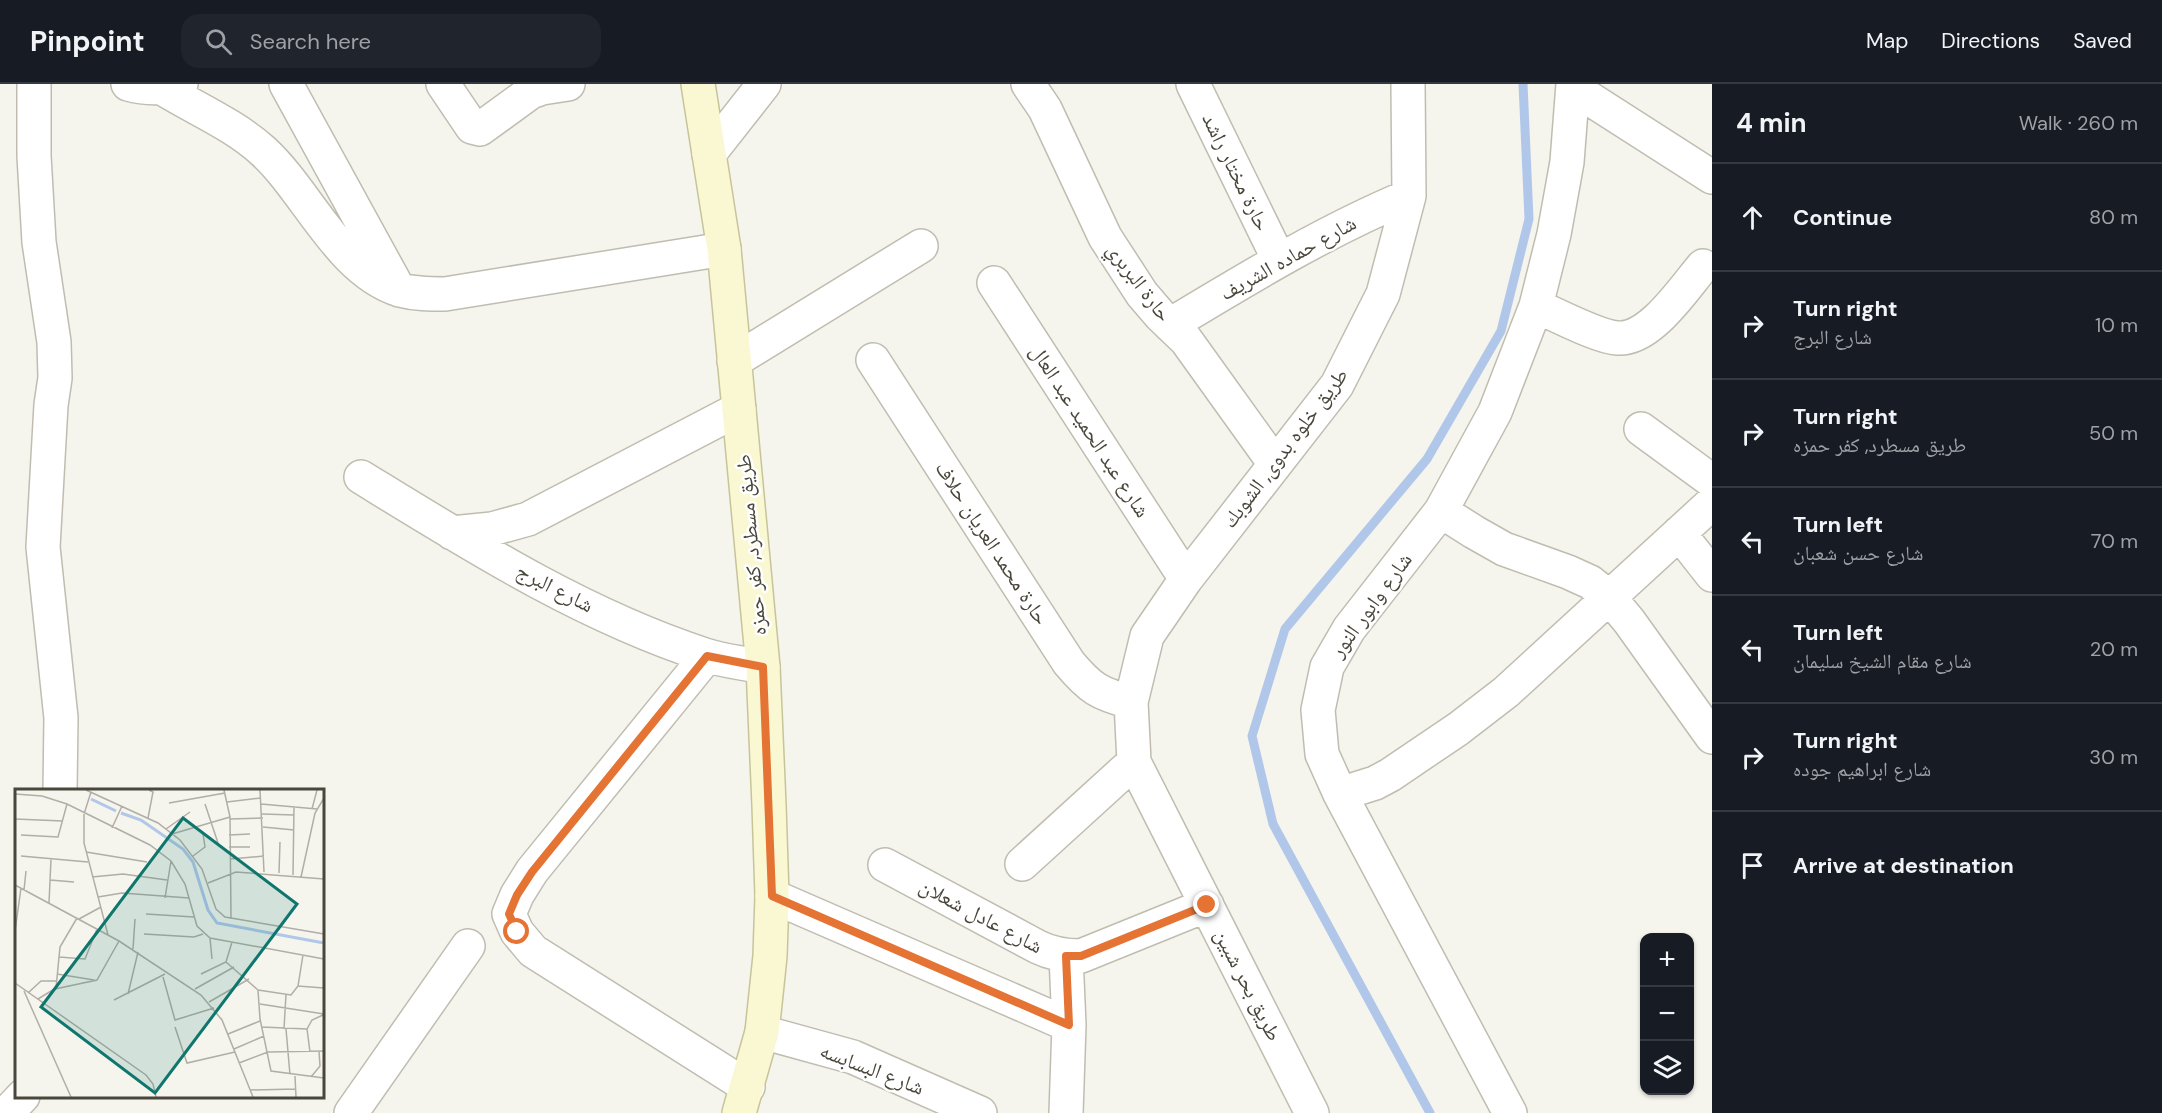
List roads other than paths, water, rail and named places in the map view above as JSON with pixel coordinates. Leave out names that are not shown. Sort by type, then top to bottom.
[{"type":"main road","name":"طريق مسطرد, كفر حمزه","points":[[698,84],[724,249],[763,667],[772,896],[770,956],[762,1032],[743,1100]]},
{"type":"street","points":[[34,84],[34,156],[39,242],[54,342],[55,378],[51,405],[43,547],[61,718],[60,789]]},
{"type":"street","points":[[128,84],[143,88],[172,86],[241,132],[285,173],[340,245],[366,272],[399,290],[422,294],[446,294],[724,249]]},
{"type":"street","points":[[286,84],[399,290]]},
{"type":"street","points":[[443,84],[472,127],[480,129],[531,92],[568,84]]},
{"type":"street","points":[[709,154],[764,84]]},
{"type":"street","name":"حارة البربري","points":[[1028,84],[1045,109],[1105,237],[1142,294],[1186,340],[1275,464]]},
{"type":"street","name":"حارة مختار راشد","points":[[1193,84],[1279,260]]},
{"type":"street","name":"طريق خلوه بدوى, الشوبك","points":[[1134,762],[1131,702],[1147,636],[1186,579],[1337,385],[1383,294],[1409,196],[1408,84]]},
{"type":"street","points":[[1573,86],[1712,177]]},
{"type":"street","name":"شارع وابور النور","points":[[1510,1113],[1340,794],[1322,754],[1318,710],[1327,667],[1349,629],[1441,511],[1495,412],[1536,306],[1556,224],[1567,162],[1573,86]]},
{"type":"street","name":"شارع حماده الشريف","points":[[1170,325],[1279,260],[1409,196]]},
{"type":"street","points":[[734,362],[921,246]]},
{"type":"street","points":[[1536,306],[1618,339],[1636,336],[1652,325],[1703,266]]},
{"type":"street","name":"شارع عبد الحميد عبد العال","points":[[994,284],[1186,579]]},
{"type":"street","name":"حارة محمد العريان حلاف","points":[[873,360],[1070,663],[1085,682],[1106,696],[1131,702]]},
{"type":"street","points":[[453,533],[492,529],[528,519],[739,409]]},
{"type":"street","points":[[1641,429],[1712,481]]},
{"type":"street","name":"شارع البرج","points":[[361,477],[453,533],[563,594],[656,638],[707,656],[763,667]]},
{"type":"street","points":[[1340,794],[1375,783],[1390,775],[1458,729],[1506,692],[1712,503]]},
{"type":"street","points":[[1441,511],[1504,549],[1590,582],[1609,597],[1703,703],[1712,737]]},
{"type":"street","points":[[1679,533],[1712,575]]},
{"type":"street","points":[[707,656],[532,872],[517,895],[509,914],[517,932],[533,951],[743,1100]]},
{"type":"street","points":[[1022,864],[1134,762]]},
{"type":"street","name":"طريق بحر شبين","points":[[1134,762],[1312,1113]]},
{"type":"street","name":"شارع عادل شعلان","points":[[885,865],[1038,947],[1052,953],[1073,956]]},
{"type":"street","points":[[772,896],[1069,1025]]},
{"type":"street","points":[[1066,1113],[1073,956],[1207,905]]},
{"type":"street","points":[[351,1113],[468,946]]},
{"type":"street","name":"شارع البسابسه","points":[[762,1032],[853,1057],[980,1113]]},
{"type":"street","points":[[7,1113],[21,1098]]},
{"type":"waterway","points":[[1430,1113],[1273,824],[1252,736],[1285,629],[1427,459],[1501,331],[1529,219],[1523,84]]}]
